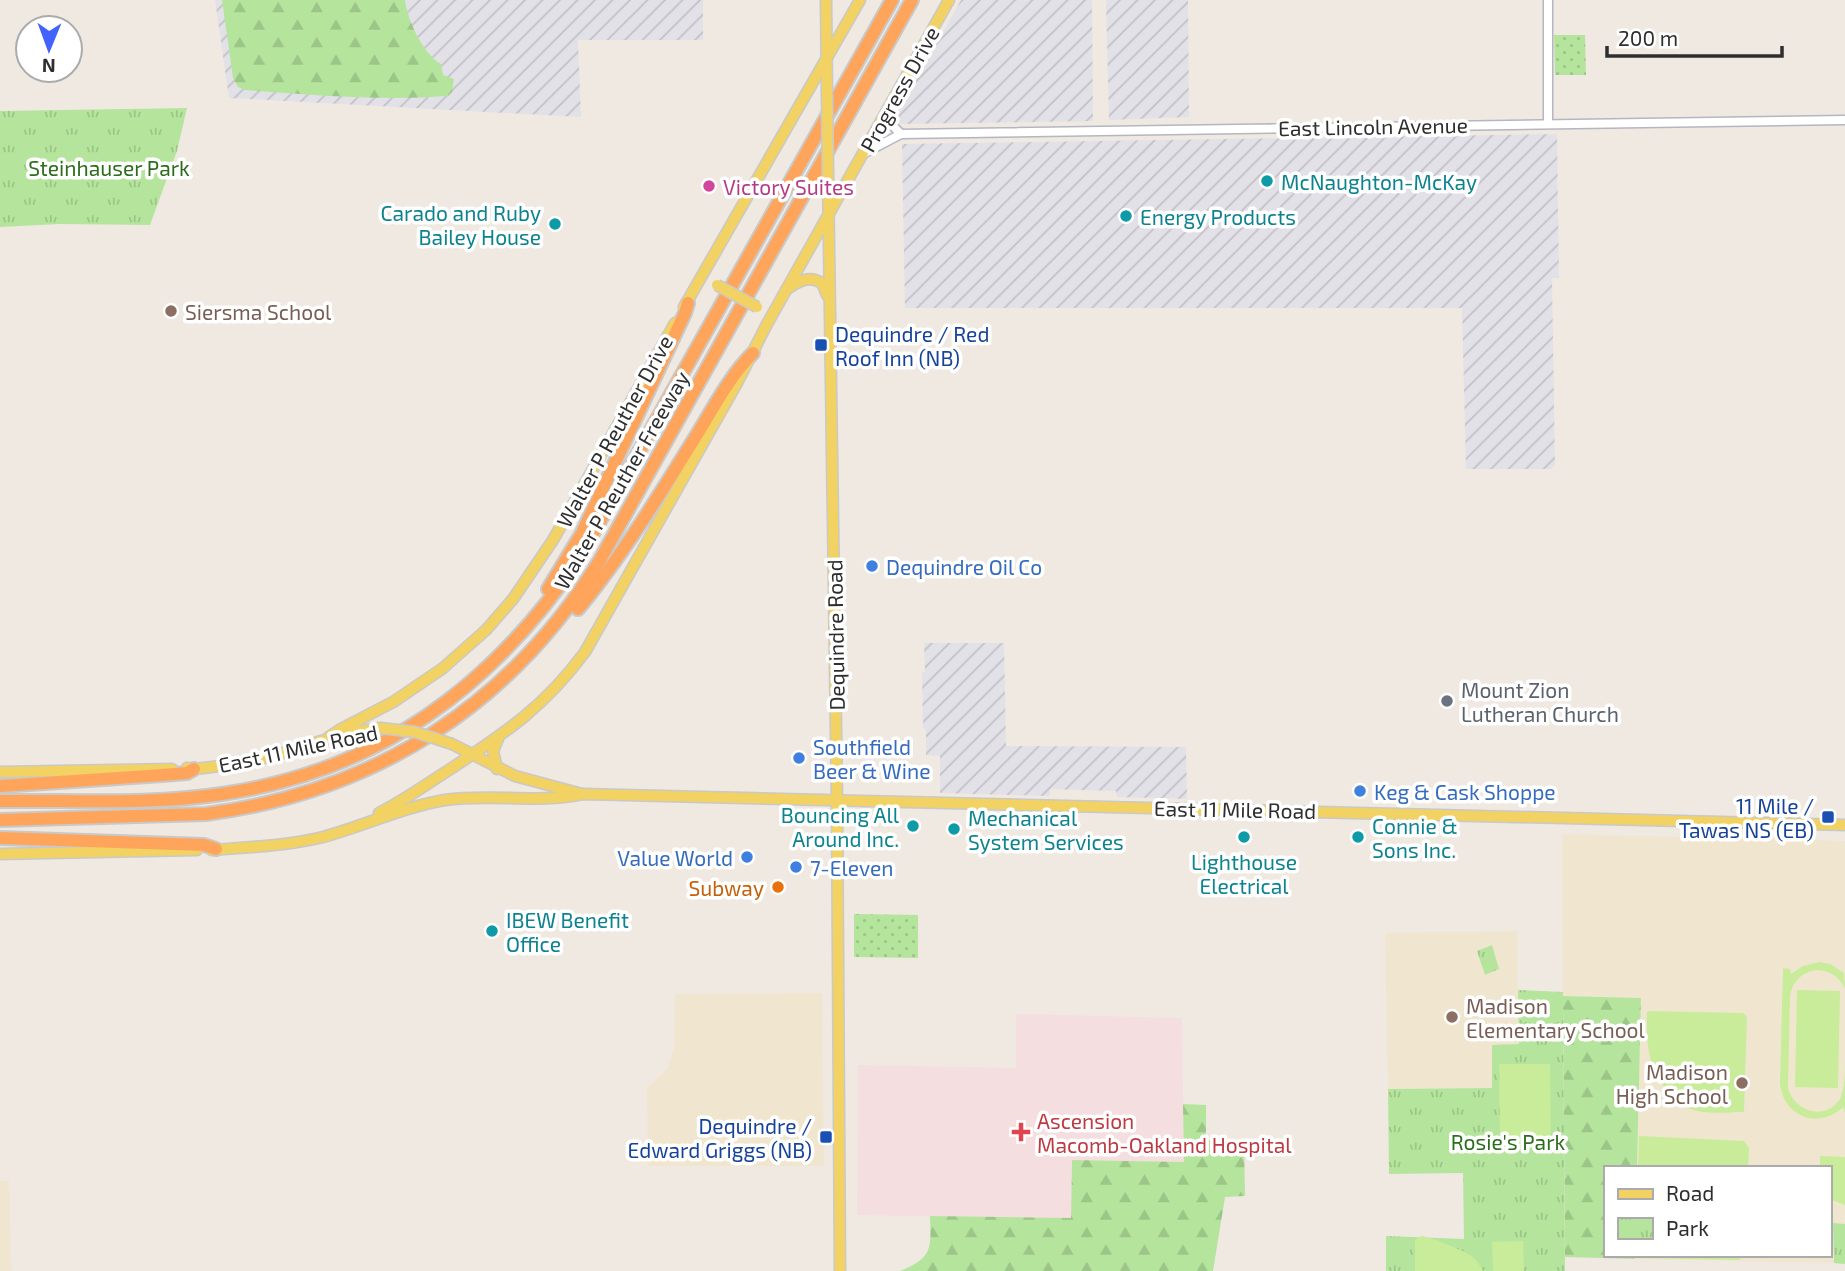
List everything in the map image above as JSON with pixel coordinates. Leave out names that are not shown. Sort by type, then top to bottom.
[{"type":"highway","name":"Walter P Reuther Freeway","points":[[0,801],[189,798],[290,780],[338,763],[401,733],[448,702],[502,655],[535,620],[578,560],[892,0]]},
{"type":"highway","name":"Walter P Reuther Freeway","points":[[0,820],[194,815],[236,810],[297,796],[381,764],[471,708],[499,684],[542,642],[580,593],[600,560],[912,0]]},
{"type":"highway","points":[[502,655],[550,586],[582,533],[688,303]]},
{"type":"highway","points":[[542,642],[565,625],[601,580],[739,368],[753,353]]},
{"type":"highway","points":[[0,786],[180,774],[194,769]]},
{"type":"highway","points":[[0,838],[204,845],[216,849]]},
{"type":"main road","name":"Dequindre Road","points":[[826,0],[837,799],[840,1271]]},
{"type":"main road","name":"Walter P Reuther Drive","points":[[329,737],[393,702],[437,673],[476,639],[513,599],[553,540],[860,0]]},
{"type":"main road","name":"Progress Drive","points":[[828,215],[947,2]]},
{"type":"main road","points":[[358,825],[472,755],[528,716],[585,652],[828,215]]},
{"type":"main road","points":[[703,276],[772,315]]},
{"type":"main road","points":[[786,290],[802,281],[816,280],[824,286],[830,302]]},
{"type":"main road","name":"East 11 Mile Road","points":[[0,772],[194,769],[258,759],[329,737],[381,729],[415,732],[452,744],[498,769],[535,783],[583,794]]},
{"type":"main road","points":[[498,769],[493,751],[500,736]]},
{"type":"main road","points":[[452,744],[455,756],[453,767]]},
{"type":"main road","name":"East 11 Mile Road","points":[[0,853],[216,849],[299,843],[414,807],[447,800],[486,797],[566,798],[583,794],[1845,825]]},
{"type":"street","points":[[1548,0],[1548,123]]},
{"type":"street","points":[[887,112],[893,128],[901,134]]},
{"type":"street","name":"East Lincoln Avenue","points":[[863,154],[901,134],[1845,120]]},
{"type":"shaded area","points":[[215,0],[703,0],[703,40],[578,40],[581,117],[229,98]]},
{"type":"shaded area","points":[[961,0],[1092,0],[1093,121],[901,124],[895,118]]},
{"type":"shaded area","points":[[1106,0],[1188,0],[1189,117],[1109,120]]},
{"type":"shaded area","points":[[1557,134],[1559,278],[1552,278],[1555,464],[1551,469],[1466,469],[1462,308],[905,308],[902,144]]},
{"type":"shaded area","points":[[924,643],[1004,643],[1006,746],[1186,747],[1187,799],[1117,797],[1116,791],[1050,789],[1050,796],[940,793],[940,756],[926,755],[926,729],[923,728]]},
{"type":"shaded area","name":"Madison High School","points":[[1562,834],[1845,841],[1845,1224],[1833,1224],[1834,1263],[1635,1259],[1831,1257],[1831,1166],[1637,1166],[1641,998],[1563,996]]},
{"type":"shaded area","name":"Madison Elementary School","points":[[1517,931],[1519,1045],[1492,1088],[1388,1089],[1385,933]]},
{"type":"shaded area","points":[[822,993],[824,1166],[648,1166],[647,1088],[668,1068],[674,1048],[675,994]]},
{"type":"shaded area","name":"Ascension Macomb-Oakland Hospital","points":[[1016,1014],[1182,1018],[1184,1162],[1072,1160],[1071,1219],[857,1215],[858,1065],[1016,1068]]},
{"type":"shaded area","points":[[0,1181],[9,1181],[11,1271],[0,1271]]},
{"type":"green space","points":[[222,0],[405,0],[422,44],[441,64],[443,75],[454,79],[452,92],[448,96],[397,98],[245,90],[238,87],[233,78]]},
{"type":"green space","points":[[1554,35],[1585,35],[1586,75],[1555,75]]},
{"type":"green space","name":"Steinhauser Park","points":[[187,108],[177,151],[150,225],[60,224],[0,227],[0,111]]},
{"type":"green space","points":[[854,914],[918,915],[918,958],[854,957]]},
{"type":"green space","points":[[1492,945],[1499,969],[1485,975],[1477,951]]},
{"type":"green space","points":[[1819,962],[1830,964],[1844,973],[1845,989],[1831,974],[1814,970],[1798,979],[1793,987],[1790,997],[1788,1088],[1791,1096],[1803,1108],[1819,1112],[1834,1106],[1842,1095],[1845,1059],[1845,1113],[1843,1107],[1834,1114],[1813,1118],[1795,1112],[1783,1095],[1780,1083],[1783,968],[1790,969],[1791,974],[1803,966]]},
{"type":"green space","name":"Rosie's Park","points":[[1518,990],[1563,992],[1565,1271],[1386,1271],[1386,1236],[1464,1239],[1463,1173],[1389,1174],[1388,1089],[1492,1088],[1492,1045],[1519,1044]]},
{"type":"green space","points":[[1797,990],[1840,991],[1838,1088],[1795,1087]]},
{"type":"green space","points":[[1563,996],[1641,998],[1637,1166],[1604,1166],[1604,1257],[1635,1259],[1565,1257]]},
{"type":"green space","points":[[1647,1011],[1743,1013],[1747,1017],[1744,1112],[1696,1111],[1686,1107],[1667,1090],[1654,1070],[1648,1048]]},
{"type":"green space","points":[[1499,1064],[1550,1064],[1551,1147],[1500,1147]]},
{"type":"green space","points":[[1183,1104],[1206,1105],[1206,1140],[1244,1142],[1245,1196],[1225,1197],[1213,1271],[900,1271],[919,1261],[928,1251],[930,1216],[1071,1218],[1072,1160],[1184,1162]]},
{"type":"green space","points":[[1639,1136],[1744,1141],[1749,1148],[1748,1166],[1638,1166]]},
{"type":"green space","points":[[1820,1156],[1845,1157],[1845,1205],[1831,1200],[1831,1166],[1820,1166]]},
{"type":"green space","points":[[1833,1223],[1845,1224],[1845,1264],[1834,1263]]},
{"type":"green space","points":[[1421,1236],[1469,1254],[1483,1271],[1415,1271],[1415,1240]]},
{"type":"green space","points":[[1523,1241],[1524,1271],[1493,1271],[1492,1242]]},
{"type":"green space","points":[[1636,1257],[1741,1257],[1740,1260]]},
{"type":"place","name":"McNaughton-McKay","points":[[1267,181]]},
{"type":"place","name":"Victory Suites","points":[[709,186]]},
{"type":"place","name":"Energy Products","points":[[1126,216]]},
{"type":"place","name":"Carado and Ruby Bailey House","points":[[555,224]]},
{"type":"place","name":"Siersma School","points":[[171,311]]},
{"type":"place","name":"Dequindre / Red Roof Inn (NB)","points":[[821,345]]},
{"type":"place","name":"Dequindre Oil Co","points":[[872,566]]},
{"type":"place","name":"Mount Zion Lutheran Church","points":[[1447,701]]},
{"type":"place","name":"Southfield Beer & Wine","points":[[799,758]]},
{"type":"place","name":"Keg & Cask Shoppe","points":[[1360,791]]},
{"type":"place","name":"11 Mile / Tawas NS (EB)","points":[[1828,817]]},
{"type":"place","name":"Bouncing All Around Inc.","points":[[913,826]]},
{"type":"place","name":"Mechanical System Services","points":[[954,829]]},
{"type":"place","name":"Lighthouse Electrical","points":[[1244,837]]},
{"type":"place","name":"Connie & Sons Inc.","points":[[1358,837]]},
{"type":"place","name":"Value World","points":[[747,857]]},
{"type":"place","name":"7-Eleven","points":[[796,867]]},
{"type":"place","name":"Subway","points":[[778,887]]},
{"type":"place","name":"IBEW Benefit Office","points":[[492,931]]},
{"type":"place","name":"Madison Elementary School","points":[[1452,1017]]},
{"type":"place","name":"Madison High School","points":[[1742,1083]]},
{"type":"place","name":"Ascension Macomb-Oakland Hospital","points":[[1021,1132]]},
{"type":"place","name":"Dequindre / Edward Griggs (NB)","points":[[826,1137]]}]
